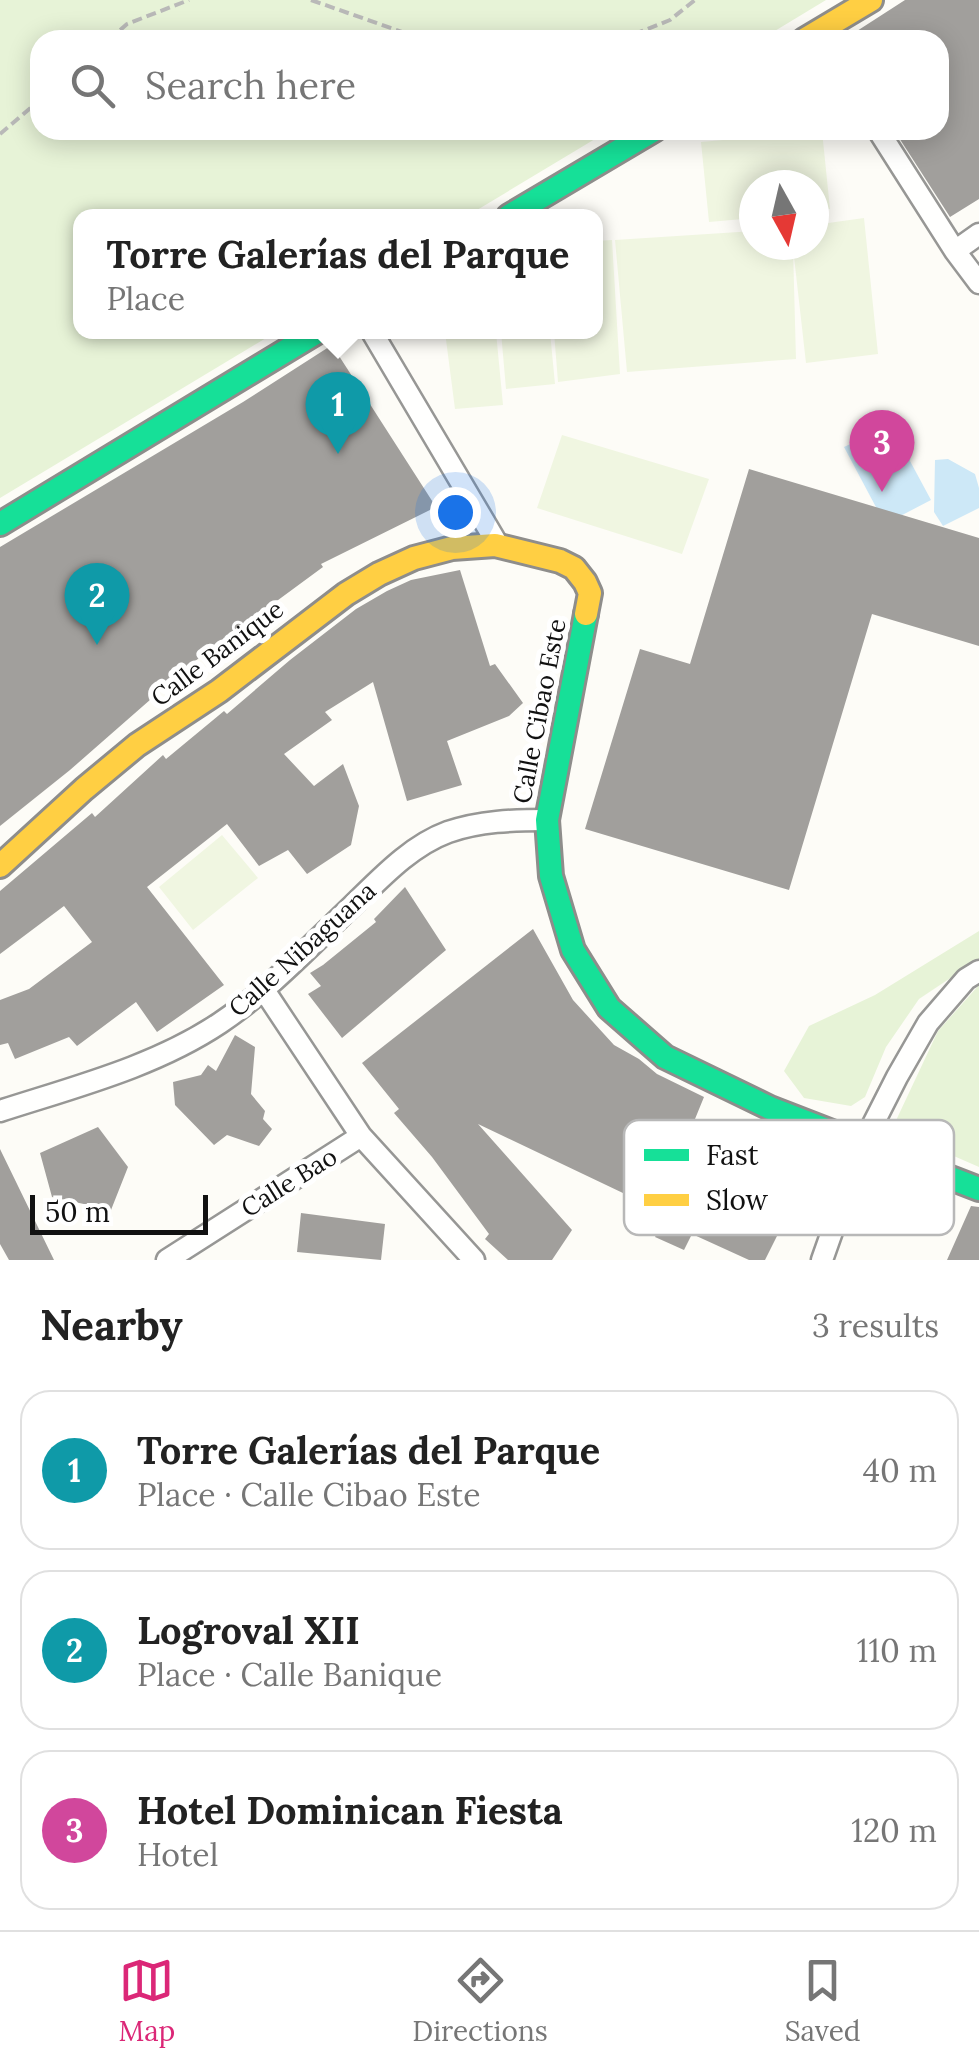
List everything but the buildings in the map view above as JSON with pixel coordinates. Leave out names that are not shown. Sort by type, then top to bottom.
[{"type":"street","points":[[826,30],[872,0]]},
{"type":"street","points":[[521,209],[637,140]]},
{"type":"street","points":[[884,140],[979,284]]},
{"type":"street","points":[[955,252],[979,234]]},
{"type":"street","points":[[0,524],[305,339]]},
{"type":"street","points":[[376,339],[498,545]]},
{"type":"street","name":"Calle Cibao Este","points":[[498,545],[568,563],[584,576],[590,593],[546,820],[551,876],[573,950],[609,1008],[665,1057],[801,1120]]},
{"type":"street","name":"Calle Banique","points":[[0,866],[136,746],[222,689],[305,621],[364,581],[408,560],[454,549],[498,545]]},
{"type":"street","name":"Calle Nibaguana","points":[[0,1111],[159,1057],[194,1040],[264,990],[387,872],[444,833],[480,823],[546,820]]},
{"type":"street","points":[[876,1120],[928,1023],[966,979],[979,971]]},
{"type":"street","points":[[264,990],[361,1136],[474,1260]]},
{"type":"street","name":"Calle Bao","points":[[167,1260],[361,1136]]},
{"type":"street","name":"Calle Cibao Este","points":[[954,1179],[979,1189]]},
{"type":"street","points":[[822,1260],[831,1235]]},
{"type":"path","points":[[120,30],[189,0]]},
{"type":"path","points":[[312,0],[396,30]]},
{"type":"path","points":[[645,30],[670,20],[695,0]]},
{"type":"path","points":[[0,134],[30,108]]},
{"type":"green space","points":[[0,0],[826,0],[776,30],[30,30],[30,140],[593,140],[479,209],[73,209],[73,339],[264,339],[0,498]]},
{"type":"green space","points":[[823,140],[826,170],[739,170],[739,219],[709,222],[701,142]]},
{"type":"green space","points":[[864,218],[878,354],[806,363],[794,260],[829,260],[829,223]]},
{"type":"green space","points":[[739,232],[739,260],[793,260],[796,359],[627,372],[615,240]]},
{"type":"green space","points":[[612,240],[620,374],[558,382],[555,339],[603,339],[603,241]]},
{"type":"green space","points":[[446,339],[497,339],[503,405],[455,409]]},
{"type":"green space","points":[[502,339],[551,339],[555,384],[506,389]]},
{"type":"green space","points":[[562,435],[709,479],[682,554],[537,508]]},
{"type":"green space","points":[[222,835],[258,878],[193,930],[159,887]]},
{"type":"green space","points":[[979,931],[979,959],[919,999],[886,1047],[865,1097],[851,1106],[804,1098],[784,1071],[809,1026],[875,995]]},
{"type":"green space","points":[[979,985],[979,1167],[954,1156],[954,1120],[896,1120],[938,1031]]},
{"type":"water","points":[[892,424],[898,432],[913,436],[910,461],[931,500],[885,524],[844,447]]},
{"type":"water","points":[[948,459],[975,474],[979,508],[943,526],[934,512],[935,460]]},
{"type":"traffic: fast","points":[[521,209],[637,140]]},
{"type":"traffic: fast","points":[[0,524],[305,339]]},
{"type":"traffic: fast","points":[[586,614],[547,820],[551,876],[573,950],[609,1008],[665,1057],[801,1120]]},
{"type":"traffic: fast","points":[[954,1179],[979,1189]]},
{"type":"traffic: slow","points":[[821,30],[871,0]]},
{"type":"traffic: slow","points":[[0,866],[137,745],[219,691],[346,594],[414,558],[452,548],[495,545],[560,561],[574,568],[585,582],[590,593],[586,614]]},
{"type":"place","name":"Torre Galerías del Parque","points":[[338,454]]},
{"type":"place","name":"Hotel Dominican Fiesta","points":[[882,492]]},
{"type":"place","name":"Logroval XII","points":[[97,645]]}]
